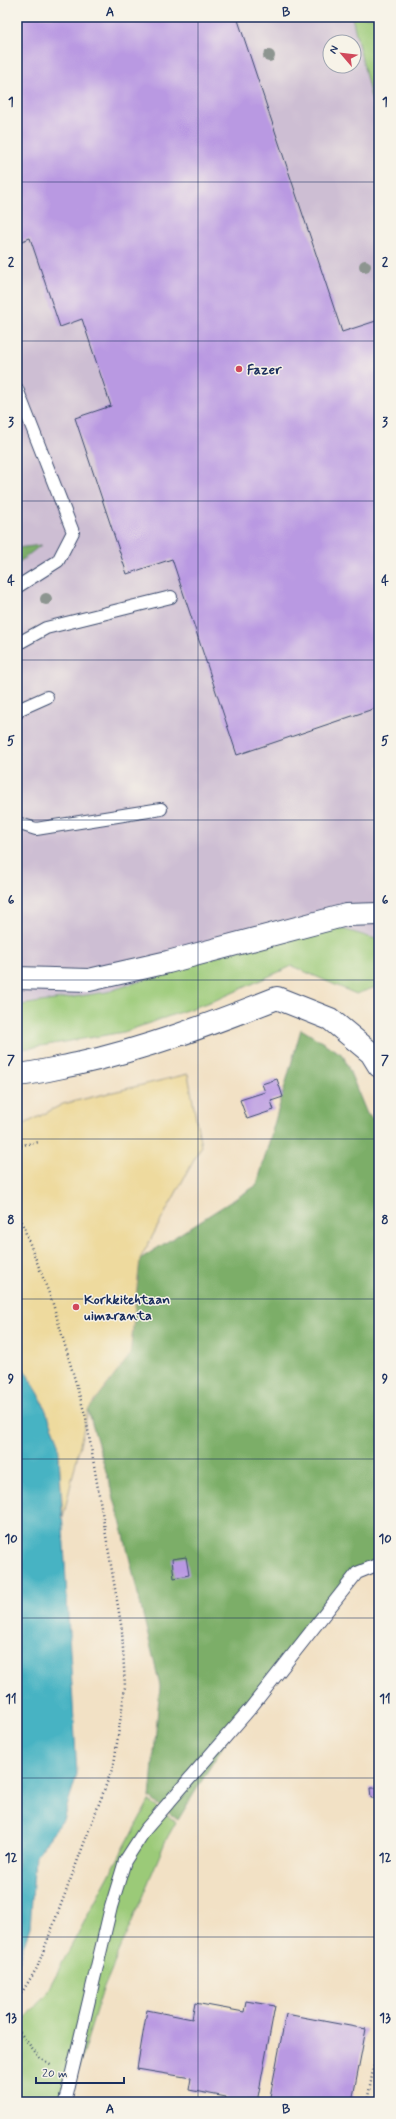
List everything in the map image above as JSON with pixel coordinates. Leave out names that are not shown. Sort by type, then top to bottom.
[{"type":"street","points":[[17,978],[89,980],[168,962],[346,915],[379,914]]},
{"type":"street","points":[[17,1075],[32,1074],[119,1054],[218,1021],[277,998],[330,1019],[371,1053],[379,1066]]},
{"type":"lane","points":[[17,389],[73,532],[58,561],[17,587]]},
{"type":"lane","points":[[17,644],[46,628],[171,597]]},
{"type":"lane","points":[[17,713],[20,709],[47,697]]},
{"type":"lane","points":[[17,823],[36,829],[161,809]]},
{"type":"lane","points":[[65,2102],[111,1907],[125,1861],[145,1830],[249,1710],[357,1573],[379,1564]]},
{"type":"path","points":[[17,1146],[39,1142]]},
{"type":"path","points":[[17,1210],[53,1304],[86,1418],[122,1630],[125,1687],[114,1764],[37,1968],[17,2000]]},
{"type":"path","points":[[17,2029],[40,2058],[71,2075]]},
{"type":"path","points":[[367,2102],[379,2040]]},
{"type":"shaded area","points":[[17,17],[352,17],[356,34],[322,34],[322,74],[362,74],[362,59],[379,131],[379,940],[336,927],[199,963],[107,992],[20,1005],[17,1003],[17,564],[40,546],[17,548]]},
{"type":"green space","points":[[352,17],[379,17],[379,131],[362,59],[362,34],[356,34]]},
{"type":"green space","points":[[41,545],[17,564],[17,548]]},
{"type":"green space","points":[[336,927],[379,940],[379,986],[356,994],[292,966],[221,998],[124,1032],[17,1050],[17,1003],[21,1005],[107,992],[254,944]]},
{"type":"green space","points":[[301,1029],[343,1055],[367,1114],[379,1124],[379,1561],[354,1571],[246,1708],[178,1820],[150,1798],[160,1686],[120,1519],[88,1410],[130,1355],[140,1259],[257,1185]]},
{"type":"green space","points":[[149,1801],[176,1822],[166,1840],[101,1995],[68,2102],[17,2102],[17,2024],[25,2019],[45,1995]]},
{"type":"sand","name":"Korkkitehtaan uimaranta","points":[[188,1074],[201,1147],[140,1259],[130,1355],[88,1410],[63,1518],[58,1440],[39,1394],[17,1358],[17,1128],[63,1104]]},
{"type":"water","points":[[17,1358],[39,1394],[58,1440],[77,1774],[63,1820],[35,1857],[30,1927],[17,1965]]},
{"type":"building","name":"Fazer","points":[[17,17],[237,17],[342,332],[379,320],[379,707],[237,755],[172,559],[127,574],[75,418],[111,406],[82,319],[60,327],[30,238],[17,243]]},
{"type":"building","points":[[277,1079],[283,1097],[271,1101],[274,1110],[247,1119],[240,1100],[265,1092],[262,1084]]},
{"type":"building","points":[[186,1557],[189,1575],[174,1578],[172,1559]]},
{"type":"building","points":[[370,1788],[379,1788],[379,1798],[371,1798]]},
{"type":"building","points":[[246,2001],[275,2006],[257,2102],[225,2102],[226,2097],[189,2090],[191,2078],[137,2069],[147,2010],[192,2019],[195,2003],[244,2012]]},
{"type":"building","points":[[286,2014],[366,2029],[352,2102],[269,2102]]},
{"type":"place","name":"Fazer","points":[[239,369]]},
{"type":"place","name":"Korkkitehtaan uimaranta","points":[[76,1307]]}]
